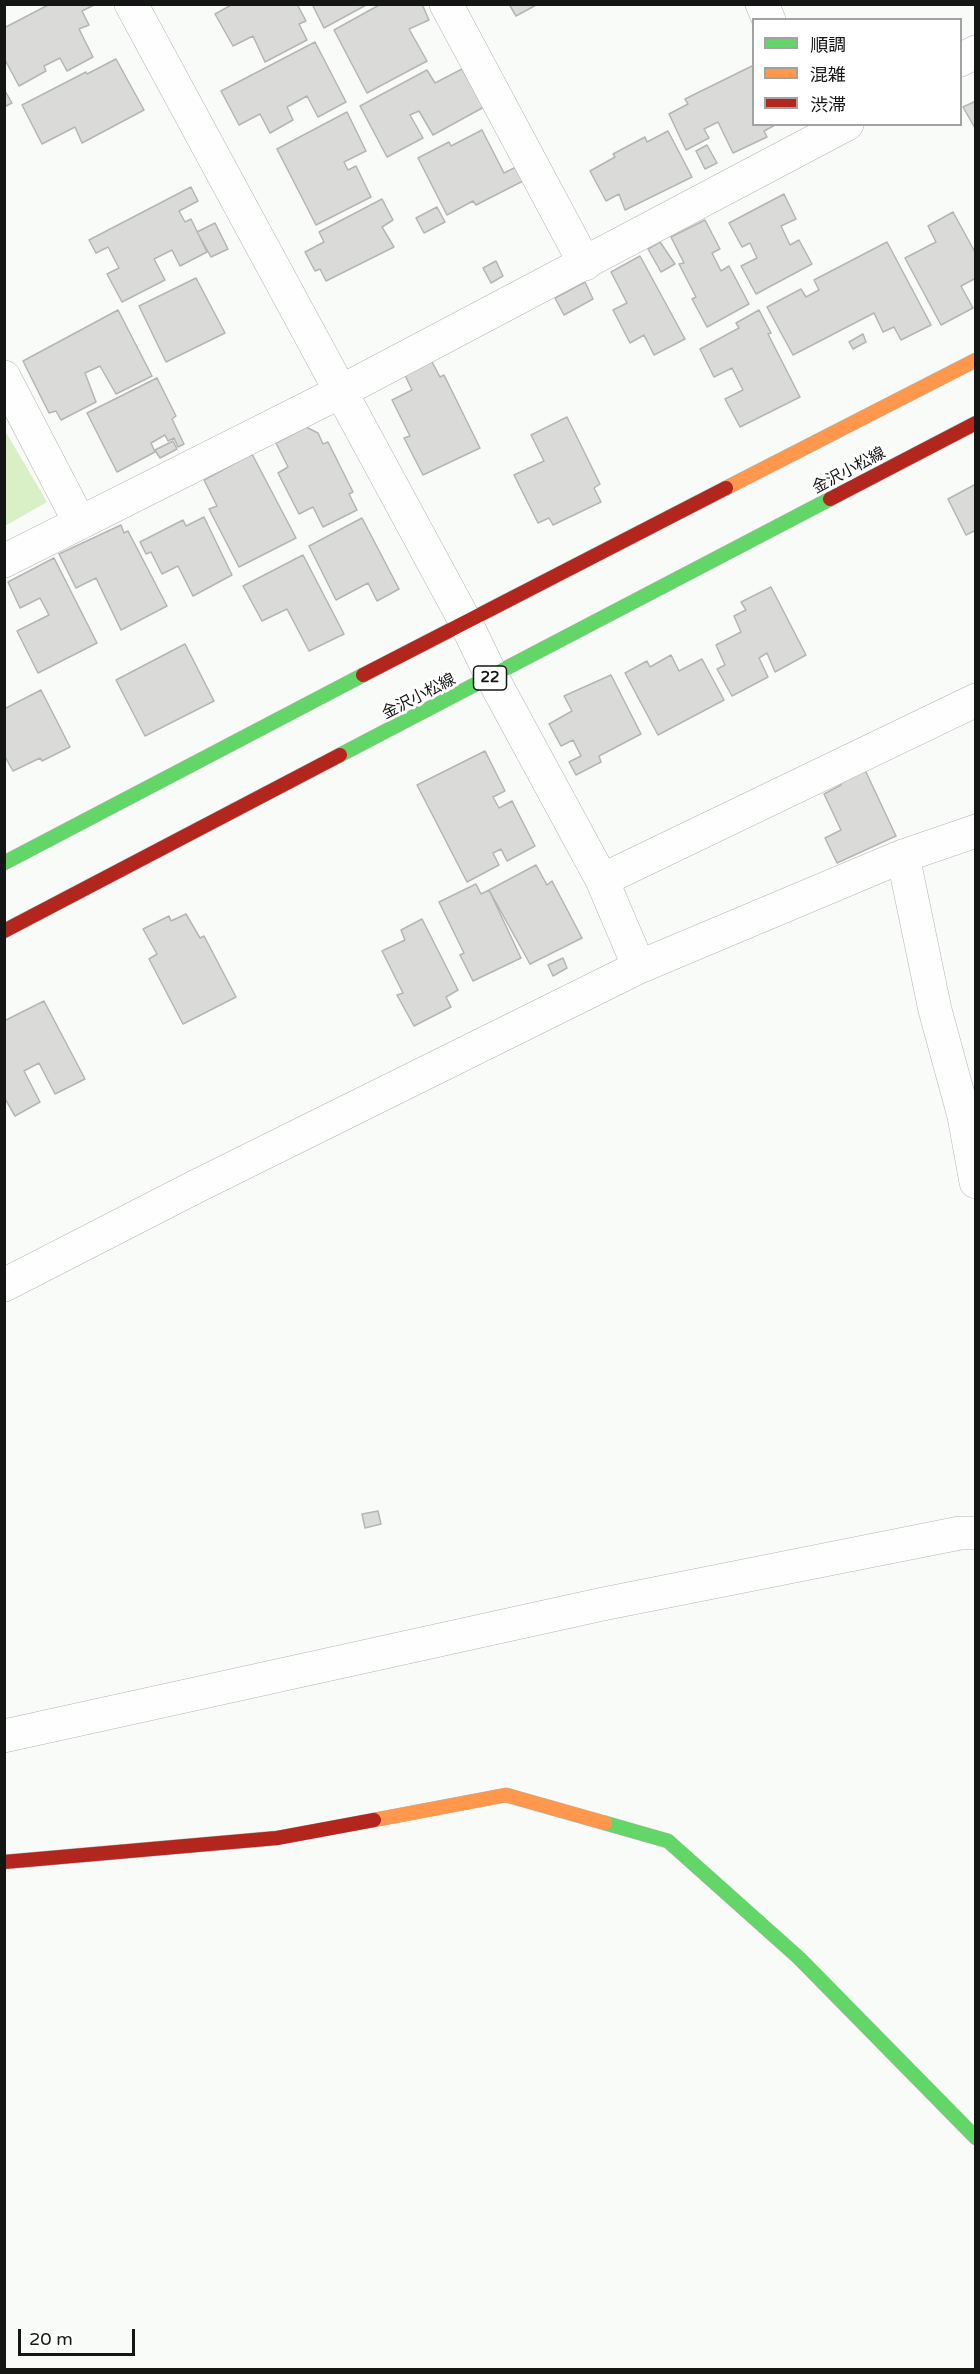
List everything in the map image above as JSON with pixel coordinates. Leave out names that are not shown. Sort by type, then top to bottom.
[{"type":"main road","points":[[4,863],[465,621],[975,360]]},
{"type":"main road","name":"金沢小松線","points":[[4,931],[975,423]]},
{"type":"main road","points":[[4,1862],[277,1838],[506,1795],[668,1841],[799,1958],[975,2138]]},
{"type":"street","points":[[131,4],[465,621],[492,677],[602,880],[639,967]]},
{"type":"street","points":[[446,4],[585,264]]},
{"type":"street","points":[[762,4],[768,18]]},
{"type":"street","points":[[4,561],[340,392],[585,264],[828,129]]},
{"type":"street","points":[[4,377],[80,523]]},
{"type":"street","points":[[602,880],[975,700]]},
{"type":"street","points":[[4,1285],[195,1187],[639,967],[903,856],[975,831]]},
{"type":"street","points":[[903,856],[935,1010],[964,1116],[975,1182]]},
{"type":"street","points":[[4,1736],[603,1604],[960,1533],[975,1533]]},
{"type":"green space","points":[[4,429],[47,502],[5,526],[4,526]]},
{"type":"building","points":[[50,4],[96,4],[82,11],[89,25],[79,29],[93,57],[67,71],[60,58],[44,66],[46,71],[19,86],[4,58],[4,28]]},
{"type":"building","points":[[233,4],[297,4],[306,21],[299,24],[307,40],[265,62],[253,36],[233,46],[215,14]]},
{"type":"building","points":[[312,4],[368,4],[324,28]]},
{"type":"building","points":[[381,4],[422,4],[429,20],[409,29],[427,61],[367,93],[334,30]]},
{"type":"building","points":[[509,4],[538,4],[516,16]]},
{"type":"building","points":[[315,42],[346,102],[318,117],[307,96],[287,107],[293,120],[270,133],[260,114],[239,125],[221,91]]},
{"type":"building","points":[[116,59],[144,110],[82,143],[75,127],[42,144],[22,105]]},
{"type":"building","points":[[752,66],[752,126],[773,126],[764,131],[767,137],[733,153],[718,122],[704,129],[709,138],[686,150],[669,114],[688,104],[685,99]]},
{"type":"building","points":[[462,69],[484,107],[433,135],[419,111],[410,115],[423,138],[387,157],[360,106],[427,70],[435,83]]},
{"type":"building","points":[[4,89],[12,103],[4,107]]},
{"type":"building","points":[[976,101],[976,130],[963,107]]},
{"type":"building","points":[[347,112],[366,151],[344,162],[348,170],[356,166],[371,197],[316,225],[277,149]]},
{"type":"building","points":[[482,130],[504,173],[516,167],[523,181],[476,205],[473,201],[447,215],[418,158],[449,142],[451,146]]},
{"type":"building","points":[[668,131],[692,177],[625,210],[619,194],[606,201],[590,171],[615,157],[613,154],[645,137],[647,142]]},
{"type":"building","points":[[707,145],[717,163],[705,169],[696,151]]},
{"type":"building","points":[[191,187],[198,201],[179,211],[185,222],[191,219],[207,252],[180,266],[172,250],[154,259],[165,280],[122,302],[107,274],[119,268],[108,247],[96,253],[89,240]]},
{"type":"building","points":[[784,194],[796,219],[781,226],[790,245],[799,240],[812,264],[756,294],[741,266],[757,258],[750,243],[742,247],[729,223]]},
{"type":"building","points":[[382,199],[393,220],[382,227],[394,247],[326,281],[320,269],[315,271],[305,252],[324,242],[319,232]]},
{"type":"building","points":[[437,207],[445,222],[424,233],[416,218]]},
{"type":"building","points":[[953,212],[976,254],[976,278],[961,286],[973,308],[941,325],[905,258],[936,242],[928,226]]},
{"type":"building","points":[[705,220],[720,249],[712,253],[721,271],[729,266],[749,304],[707,327],[692,299],[696,297],[679,264],[684,263],[671,237]]},
{"type":"building","points":[[215,223],[228,249],[211,257],[197,232]]},
{"type":"building","points":[[660,242],[675,264],[661,272],[648,249]]},
{"type":"building","points":[[887,242],[931,325],[901,340],[894,327],[883,332],[874,313],[793,355],[767,307],[801,289],[806,297],[819,290],[814,280]]},
{"type":"building","points":[[640,256],[685,339],[654,355],[644,335],[630,343],[613,310],[627,303],[611,272]]},
{"type":"building","points":[[496,261],[503,276],[491,283],[483,268]]},
{"type":"building","points":[[196,278],[225,333],[166,362],[139,306]]},
{"type":"building","points":[[585,282],[593,299],[564,315],[555,298]]},
{"type":"building","points":[[118,310],[152,376],[116,394],[100,366],[85,373],[96,402],[61,420],[56,411],[49,413],[23,361]]},
{"type":"building","points":[[759,310],[771,333],[768,334],[800,397],[740,427],[725,399],[743,390],[732,368],[714,377],[700,349],[739,328],[736,323]]},
{"type":"building","points":[[863,334],[866,342],[853,349],[849,342]]},
{"type":"building","points":[[430,358],[440,377],[444,375],[480,448],[423,475],[404,438],[410,436],[392,400],[412,390],[403,371]]},
{"type":"building","points":[[157,378],[176,416],[172,419],[184,444],[178,447],[174,438],[168,441],[165,435],[151,443],[155,452],[117,472],[87,413]]},
{"type":"building","points":[[567,417],[600,484],[594,488],[601,502],[553,525],[549,518],[538,523],[514,475],[544,461],[531,435]]},
{"type":"building","points":[[306,427],[318,433],[323,444],[328,442],[353,492],[349,494],[357,510],[323,527],[313,507],[299,514],[278,473],[288,467],[276,443]]},
{"type":"building","points":[[173,441],[177,449],[160,458],[155,450]]},
{"type":"building","points":[[252,454],[296,538],[239,567],[209,509],[217,506],[204,480]]},
{"type":"building","points":[[976,484],[976,530],[966,535],[948,499]]},
{"type":"building","points":[[204,517],[232,575],[193,596],[178,566],[162,574],[151,552],[146,554],[140,542],[183,520],[186,526]]},
{"type":"building","points":[[362,518],[399,589],[377,601],[368,583],[336,600],[309,546]]},
{"type":"building","points":[[121,525],[124,533],[128,531],[167,606],[121,630],[96,578],[76,588],[59,554]]},
{"type":"building","points":[[303,555],[344,634],[309,651],[287,609],[262,621],[243,586]]},
{"type":"building","points":[[54,558],[97,643],[38,673],[17,631],[49,615],[40,598],[20,608],[8,582]]},
{"type":"building","points":[[771,587],[806,655],[775,672],[767,653],[759,658],[768,677],[732,696],[717,669],[725,665],[716,645],[741,632],[734,616],[746,610],[741,602]]},
{"type":"building","points":[[185,644],[214,701],[145,736],[116,680]]},
{"type":"building","points":[[671,655],[679,671],[702,659],[724,700],[658,735],[625,673],[647,661],[650,667]]},
{"type":"building","points":[[611,675],[641,734],[599,756],[601,762],[576,775],[569,762],[581,756],[573,740],[561,746],[549,724],[572,711],[564,696]]},
{"type":"building","points":[[41,690],[70,747],[42,761],[40,758],[13,771],[4,755],[4,709]]},
{"type":"building","points":[[485,751],[505,791],[493,797],[499,808],[512,801],[535,846],[507,861],[501,849],[493,853],[499,865],[467,882],[417,785]]},
{"type":"building","points":[[865,770],[896,836],[837,863],[825,838],[841,830],[824,794],[841,785],[840,781]]},
{"type":"building","points":[[536,865],[547,885],[552,881],[582,938],[530,964],[489,890]]},
{"type":"building","points":[[476,884],[481,894],[489,890],[521,958],[473,981],[460,955],[464,953],[439,902]]},
{"type":"building","points":[[186,914],[200,938],[204,936],[236,997],[183,1024],[149,959],[157,954],[143,929],[169,916],[171,921]]},
{"type":"building","points":[[422,919],[458,990],[446,997],[451,1007],[414,1026],[397,995],[403,993],[382,951],[405,940],[401,930]]},
{"type":"building","points":[[563,958],[567,968],[553,976],[548,965]]},
{"type":"building","points":[[44,1001],[85,1079],[55,1094],[39,1063],[24,1071],[40,1102],[15,1116],[4,1097],[4,1021]]},
{"type":"building","points":[[378,1511],[381,1524],[365,1528],[362,1514]]},
{"type":"traffic: fast","points":[[340,755],[830,499]]},
{"type":"traffic: fast","points":[[4,863],[363,675]]},
{"type":"traffic: fast","points":[[605,1823],[668,1841],[799,1958],[976,2138]]},
{"type":"traffic: slow","points":[[726,488],[976,360]]},
{"type":"traffic: slow","points":[[374,1820],[506,1795],[605,1823]]},
{"type":"traffic: jam","points":[[830,499],[976,423]]},
{"type":"traffic: jam","points":[[363,675],[726,488]]},
{"type":"traffic: jam","points":[[4,931],[340,755]]},
{"type":"traffic: jam","points":[[4,1862],[277,1838],[374,1820]]}]
